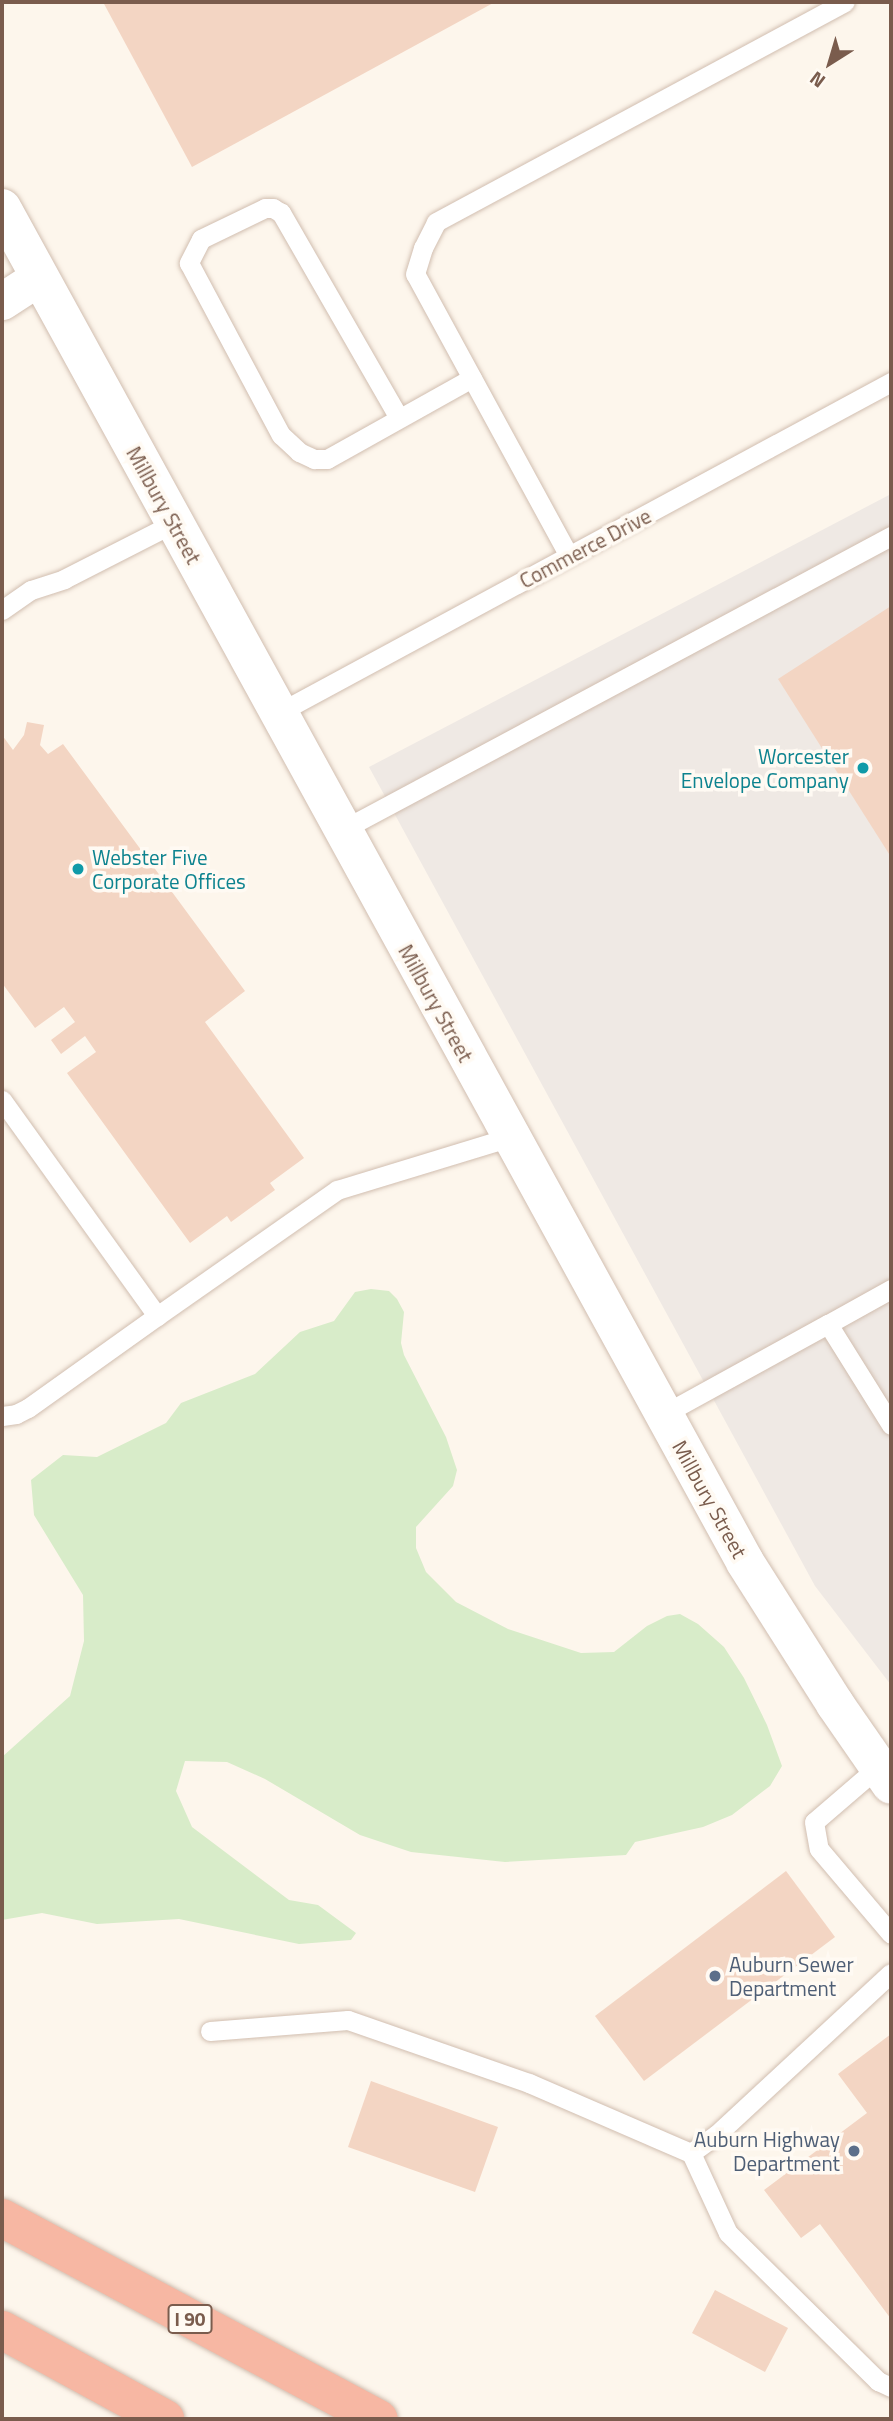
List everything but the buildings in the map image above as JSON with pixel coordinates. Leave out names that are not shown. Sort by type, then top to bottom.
[{"type":"highway","name":"I 90","points":[[2,2218],[379,2419]]},
{"type":"highway","points":[[2,2330],[165,2419]]},
{"type":"street","name":"Millbury Street","points":[[2,208],[745,1562],[885,1776]]},
{"type":"street","points":[[2,301],[40,277]]},
{"type":"lane","points":[[569,556],[415,274],[436,222],[844,2]]},
{"type":"lane","points":[[400,418],[281,213],[274,208],[265,208],[201,239],[189,263],[281,435],[289,444],[314,459],[327,459],[472,378]]},
{"type":"lane","name":"Commerce Drive","points":[[278,713],[891,382]]},
{"type":"lane","points":[[2,610],[31,590],[64,579],[174,523]]},
{"type":"lane","points":[[342,830],[891,536]]},
{"type":"lane","points":[[2,1100],[158,1315]]},
{"type":"lane","points":[[2,1416],[16,1414],[28,1408],[337,1190],[384,1173],[510,1137]]},
{"type":"lane","points":[[664,1414],[891,1289]]},
{"type":"lane","points":[[828,1324],[891,1425]]},
{"type":"lane","points":[[885,1776],[814,1822],[819,1849],[891,1934]]},
{"type":"lane","points":[[691,2153],[716,2134],[891,1973]]},
{"type":"lane","points":[[210,2032],[348,2020],[529,2083],[691,2153],[728,2233],[878,2381],[891,2387]]},
{"type":"shaded area","points":[[891,494],[891,1685],[815,1586],[369,767]]},
{"type":"green space","points":[[371,1289],[389,1291],[404,1312],[401,1343],[404,1355],[446,1437],[457,1470],[453,1486],[416,1527],[416,1548],[426,1572],[456,1602],[508,1629],[581,1653],[614,1652],[647,1626],[667,1616],[680,1614],[698,1624],[724,1647],[744,1678],[767,1725],[782,1766],[770,1786],[732,1815],[703,1827],[635,1842],[626,1855],[505,1862],[411,1852],[360,1835],[265,1779],[227,1762],[185,1761],[176,1791],[192,1827],[289,1900],[318,1905],[356,1933],[351,1940],[299,1944],[179,1919],[97,1924],[42,1913],[2,1920],[2,1757],[70,1696],[84,1641],[83,1595],[34,1515],[31,1480],[63,1455],[97,1457],[166,1423],[181,1403],[255,1374],[300,1332],[334,1321],[355,1292]]},
{"type":"place","name":"Worcester Envelope Company","points":[[863,768]]},
{"type":"place","name":"Webster Five Corporate Offices","points":[[78,869]]},
{"type":"place","name":"Auburn Sewer Department","points":[[715,1976]]},
{"type":"place","name":"Auburn Highway Department","points":[[854,2151]]}]
